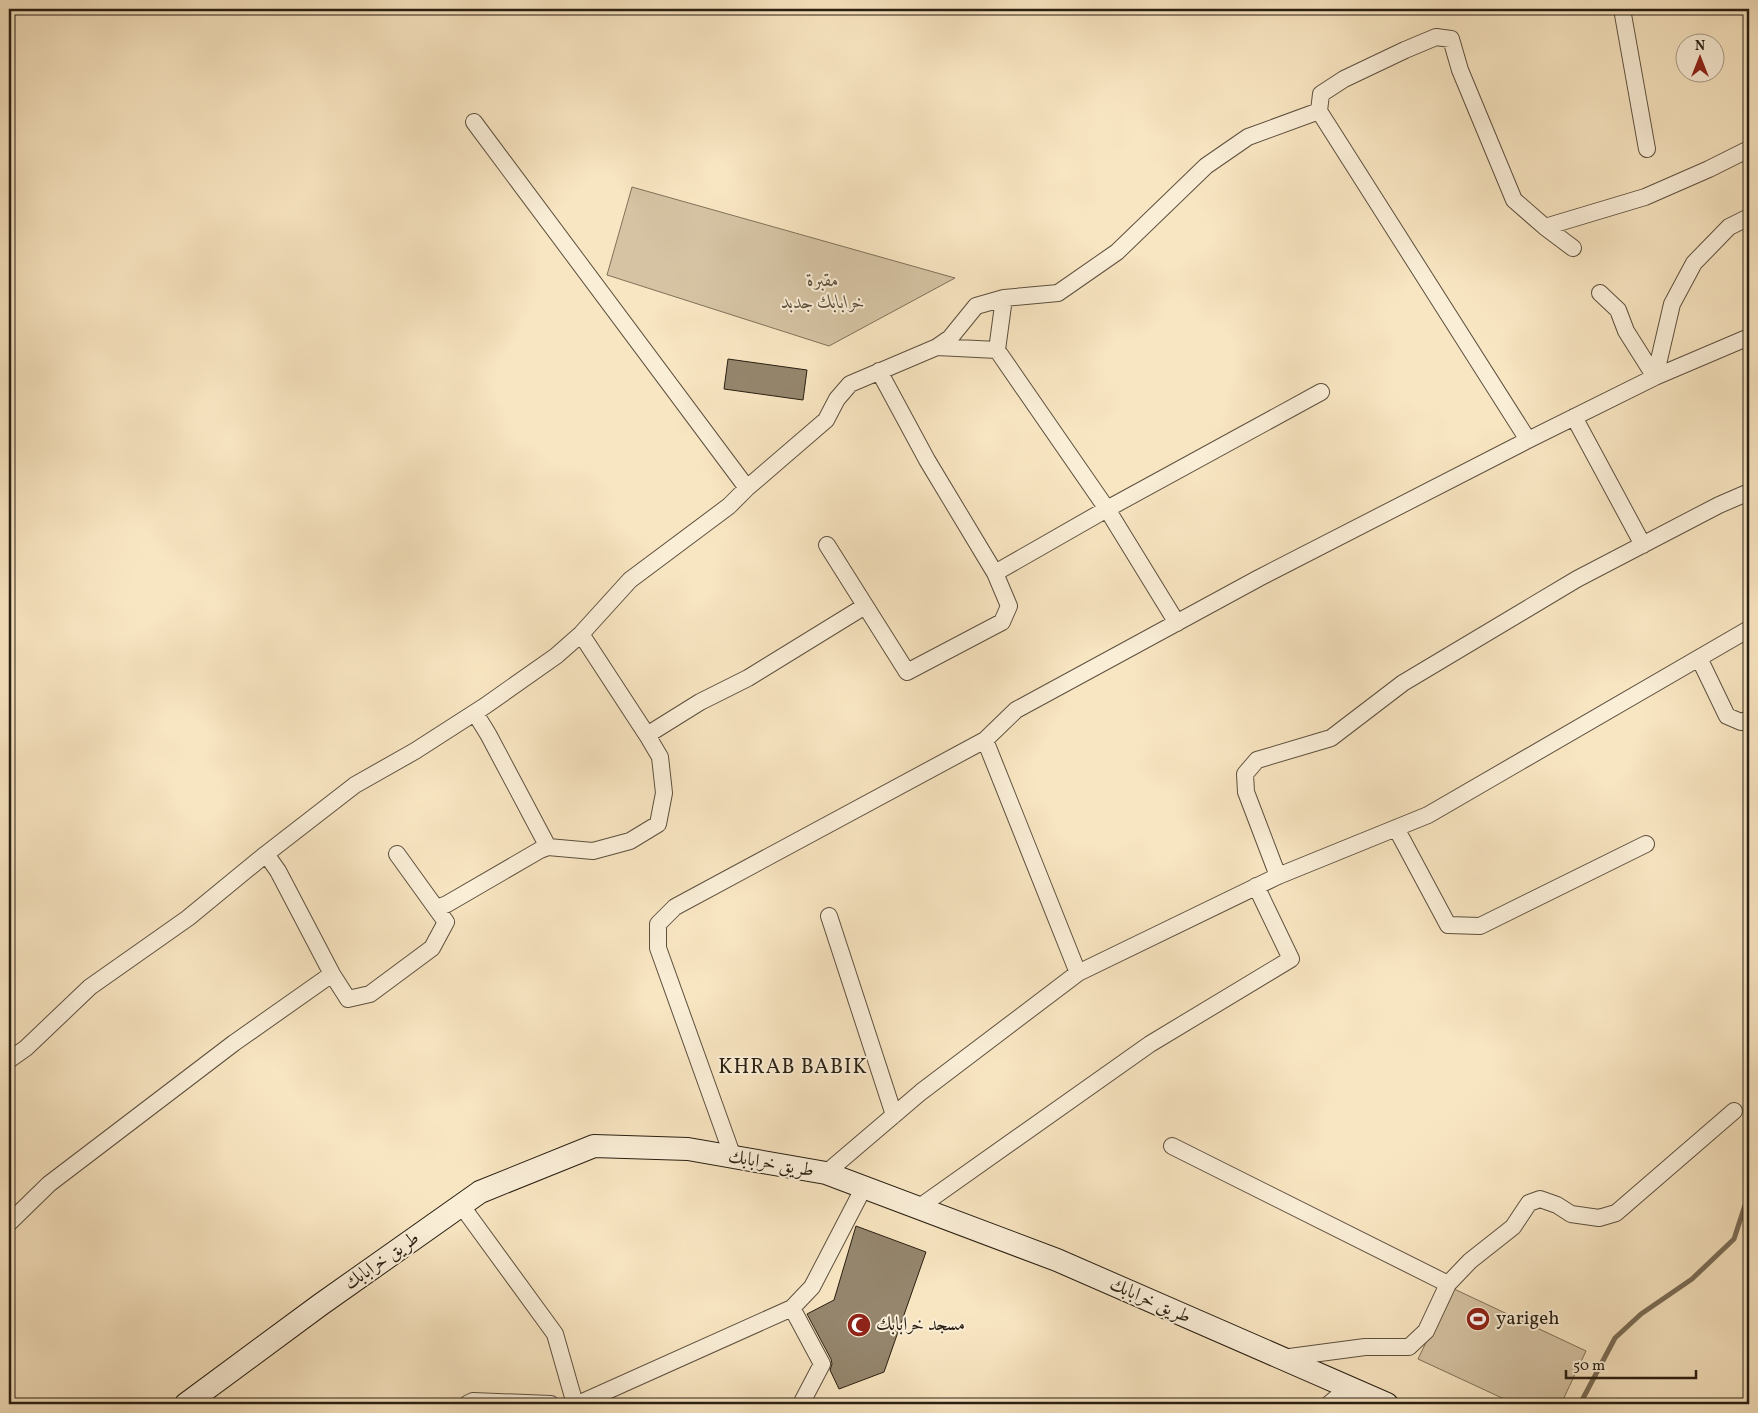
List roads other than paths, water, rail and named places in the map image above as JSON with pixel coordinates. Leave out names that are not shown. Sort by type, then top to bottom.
[{"type":"main road","name":"طريق خرابابك","points":[[186,1404],[312,1311],[480,1192],[594,1146],[688,1149],[826,1173],[1057,1260],[1387,1404]]},
{"type":"street","points":[[1622,9],[1647,149]]},
{"type":"street","points":[[1528,440],[1319,111],[1321,94],[1344,79],[1436,36],[1451,39],[1460,70],[1514,200],[1544,227],[1574,248]]},
{"type":"street","points":[[9,1060],[26,1048],[90,987],[188,918],[266,854],[356,785],[475,713],[556,656],[581,634],[630,580],[729,506],[746,488],[826,420],[836,399],[850,384],[937,347],[950,338],[976,306],[1004,298],[1058,293],[1117,252],[1206,166],[1248,136],[1319,111]]},
{"type":"street","points":[[474,122],[746,488]]},
{"type":"street","points":[[1544,227],[1644,197],[1709,170],[1749,149]]},
{"type":"street","points":[[1655,377],[1672,304],[1694,263],[1729,227],[1749,217]]},
{"type":"street","points":[[1600,293],[1618,310],[1626,330],[1655,377]]},
{"type":"street","points":[[1004,298],[997,350],[1106,509],[1177,623]]},
{"type":"street","points":[[733,1157],[658,948],[658,924],[675,907],[985,740],[1016,710],[1258,578],[1655,377],[1749,337]]},
{"type":"street","points":[[937,347],[997,350]]},
{"type":"street","points":[[827,545],[907,672],[1002,622],[1009,606],[995,573],[927,460],[879,371]]},
{"type":"street","points":[[995,573],[1106,509],[1321,392]]},
{"type":"street","points":[[1574,417],[1643,545]]},
{"type":"street","points":[[1278,876],[1246,792],[1245,774],[1257,760],[1331,738],[1403,684],[1577,579],[1749,492]]},
{"type":"street","points":[[647,735],[700,702],[748,678],[865,606]]},
{"type":"street","points":[[826,1173],[920,1092],[1078,973],[1278,876],[1428,815],[1749,629]]},
{"type":"street","points":[[437,908],[540,850],[548,847],[593,851],[630,841],[658,824],[664,793],[660,757],[581,634]]},
{"type":"street","points":[[1699,658],[1727,716],[1741,722],[1749,719]]},
{"type":"street","points":[[475,713],[548,847]]},
{"type":"street","points":[[985,740],[1078,973]]},
{"type":"street","points":[[1396,828],[1448,925],[1480,926],[1646,844]]},
{"type":"street","points":[[266,854],[278,871],[332,974],[348,998],[370,994],[432,948],[446,922],[397,854]]},
{"type":"street","points":[[918,1208],[1150,1044],[1291,959],[1256,886]]},
{"type":"street","points":[[829,916],[894,1115]]},
{"type":"street","points":[[9,1222],[49,1184],[234,1043],[332,974]]},
{"type":"street","points":[[1282,1358],[1366,1347],[1409,1346],[1426,1331],[1448,1284],[1470,1261],[1513,1227],[1529,1204],[1540,1199],[1557,1205],[1571,1214],[1599,1218],[1616,1213],[1734,1111]]},
{"type":"street","points":[[1172,1146],[1448,1284]]},
{"type":"street","points":[[461,1205],[555,1334],[576,1404],[792,1308],[812,1287],[864,1187]]},
{"type":"street","points":[[792,1308],[822,1364],[801,1404]]},
{"type":"street","points":[[1329,1404],[1349,1387]]},
{"type":"street","points":[[467,1404],[472,1401],[551,1404]]},
{"type":"waterway","points":[[1580,1404],[1615,1338],[1641,1314],[1692,1279],[1734,1239],[1749,1193]]},
{"type":"place","name":"yarigeh","points":[[1478,1319]]},
{"type":"place","name":"مسجد خرابابك","points":[[859,1325]]},
{"type":"district","name":"KHRAB BABIK","points":[[793,1067]]},
{"type":"park label","name":"مقبرة خرابابك جدبد","points":[[823,292]]}]
